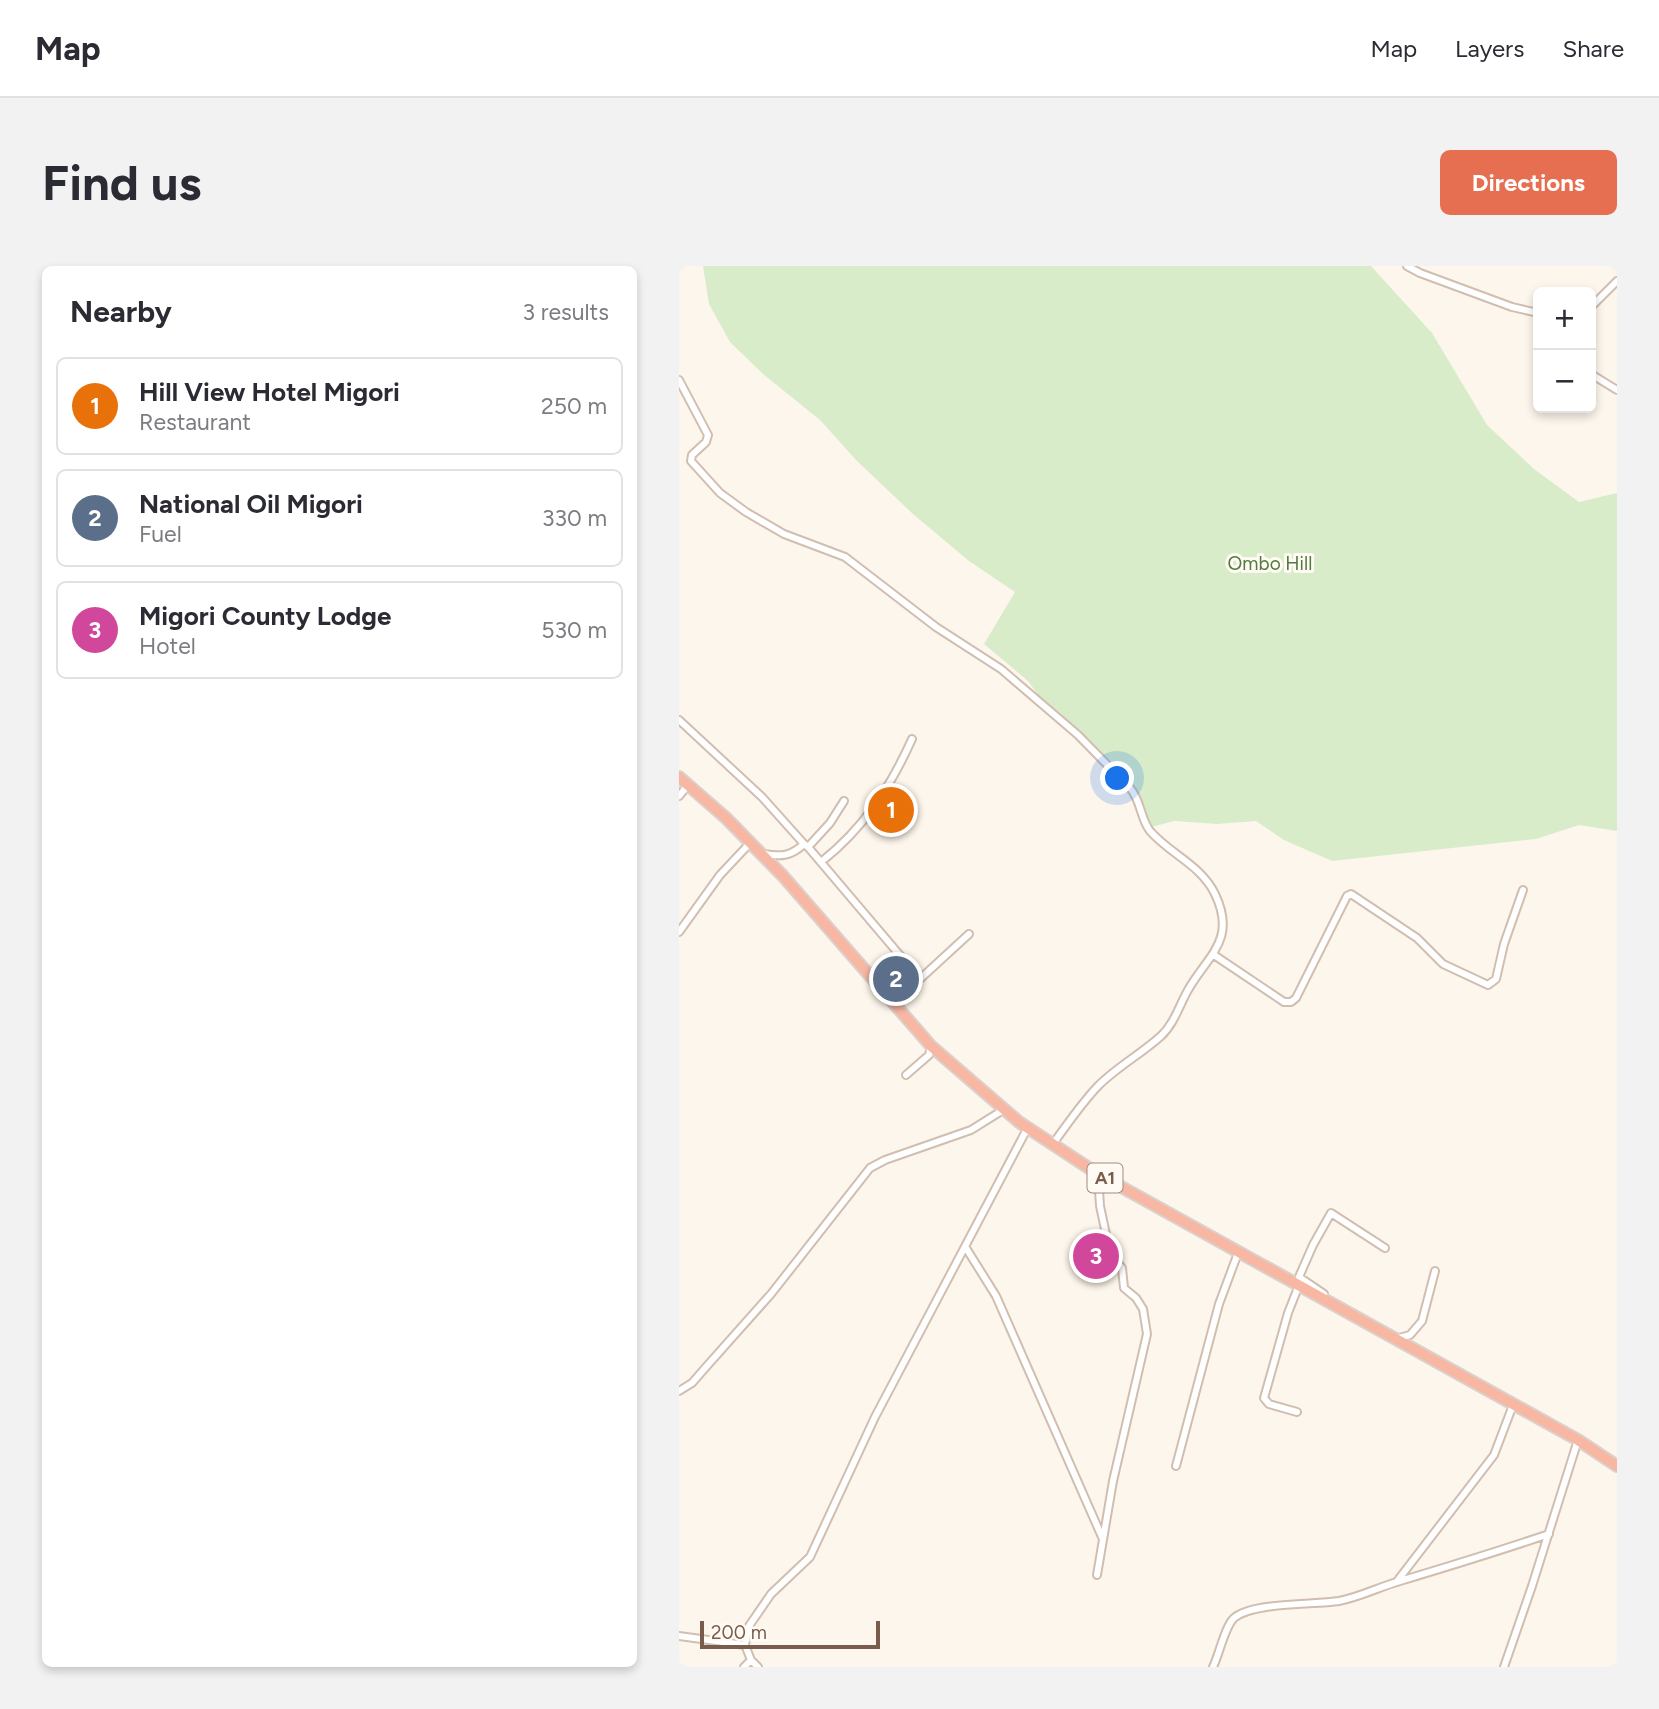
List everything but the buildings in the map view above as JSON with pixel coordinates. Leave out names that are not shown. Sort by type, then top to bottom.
[{"type":"highway","name":"A1","points":[[683,781],[762,853],[931,1046],[1027,1129],[1098,1174],[1578,1440],[1617,1466]]},
{"type":"street","points":[[1407,266],[1512,307],[1533,312]]},
{"type":"street","points":[[1596,302],[1617,281]]},
{"type":"street","points":[[1596,377],[1617,390]]},
{"type":"street","points":[[679,380],[708,435],[706,442],[692,455],[691,461],[720,493],[784,534],[845,557],[944,633],[1001,668],[1078,735],[1133,792],[1148,828],[1201,873],[1215,893],[1222,915],[1219,946],[1192,983],[1167,1030],[1099,1085],[1052,1146]]},
{"type":"street","points":[[679,720],[762,797],[920,979]]},
{"type":"street","points":[[821,862],[849,838],[873,810],[892,781],[912,739]]},
{"type":"street","points":[[679,796],[683,781]]},
{"type":"street","points":[[762,853],[785,856],[806,845],[830,823],[844,801]]},
{"type":"street","points":[[679,932],[715,881],[751,842]]},
{"type":"street","points":[[1214,955],[1284,1002],[1291,1002],[1301,988],[1347,896],[1351,894],[1417,938],[1443,964],[1488,985],[1496,979],[1504,944],[1523,890]]},
{"type":"street","points":[[891,1002],[969,934]]},
{"type":"street","points":[[906,1075],[929,1055],[931,1046]]},
{"type":"street","points":[[679,1391],[692,1383],[771,1294],[870,1168],[885,1160],[971,1130],[1003,1110]]},
{"type":"street","points":[[758,1667],[751,1660],[745,1645],[749,1626],[761,1605],[810,1557],[875,1417],[1027,1129]]},
{"type":"street","points":[[1097,1575],[1113,1481],[1147,1334],[1143,1309],[1136,1298],[1124,1288],[1122,1268],[1111,1256],[1100,1206],[1098,1174]]},
{"type":"street","points":[[1385,1248],[1331,1213],[1299,1278],[1394,1339],[1411,1335],[1422,1321],[1435,1271]]},
{"type":"street","points":[[966,1248],[996,1296],[1103,1539]]},
{"type":"street","points":[[1175,1466],[1219,1304],[1238,1253]]},
{"type":"street","points":[[1297,1412],[1269,1404],[1263,1398],[1299,1285]]},
{"type":"street","points":[[1397,1581],[1494,1455],[1513,1405]]},
{"type":"street","points":[[1504,1667],[1578,1440]]},
{"type":"street","points":[[1213,1667],[1228,1625],[1240,1614],[1272,1607],[1338,1601],[1549,1534]]},
{"type":"street","points":[[679,1636],[745,1645]]},
{"type":"street","points":[[744,1667],[751,1660]]},
{"type":"green space","name":"Ombo Hill","points":[[703,266],[1371,266],[1432,333],[1487,425],[1534,469],[1579,502],[1617,493],[1617,831],[1579,825],[1536,839],[1332,861],[1284,840],[1256,821],[1217,824],[1174,821],[1148,828],[1137,801],[1097,755],[1049,710],[1028,681],[984,644],[1015,592],[969,561],[913,514],[857,461],[820,420],[763,374],[730,342],[709,304]]},
{"type":"place","name":"Hill View Hotel Migori","points":[[891,810]]},
{"type":"place","name":"National Oil Migori","points":[[896,979]]},
{"type":"place","name":"Migori County Lodge","points":[[1096,1256]]}]
